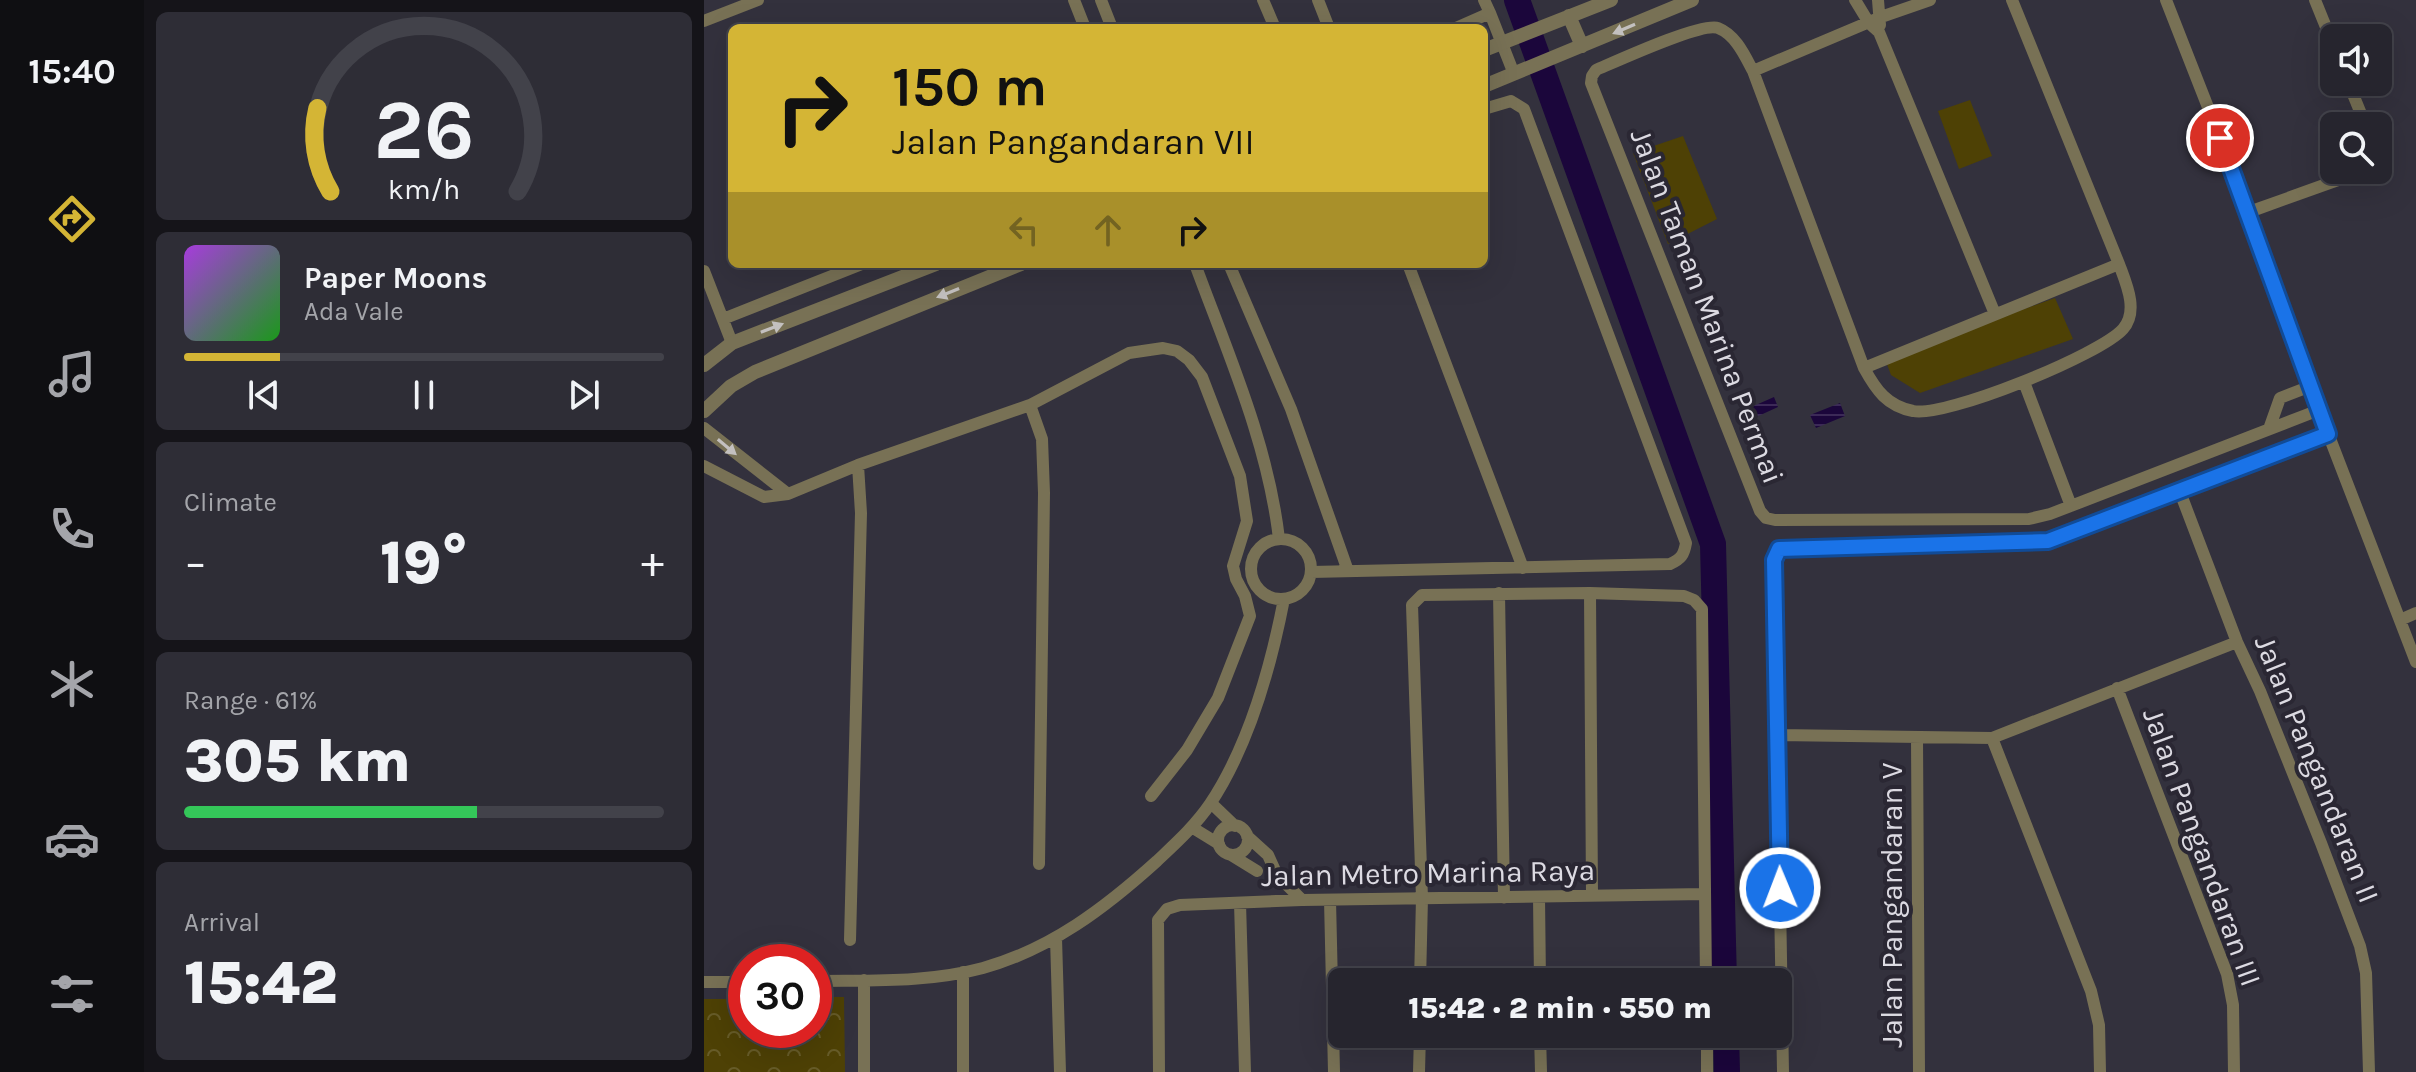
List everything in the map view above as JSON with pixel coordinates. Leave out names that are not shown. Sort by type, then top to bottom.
[{"type":"street","points":[[704,21],[758,0]]},
{"type":"street","points":[[1074,0],[1083,24]]},
{"type":"street","points":[[1101,0],[1110,24]]},
{"type":"street","points":[[1263,0],[1273,24]]},
{"type":"street","points":[[1318,0],[1327,24]]},
{"type":"street","points":[[1484,0],[1514,74]]},
{"type":"street","points":[[1488,48],[1611,0]]},
{"type":"street","points":[[1488,84],[1692,0]]},
{"type":"street","points":[[1855,0],[1875,20],[1995,314]]},
{"type":"street","points":[[1875,20],[1878,0]]},
{"type":"street","points":[[1753,71],[1930,0]]},
{"type":"street","points":[[1864,368],[2119,264],[2012,0]]},
{"type":"street","points":[[2166,0],[2249,212],[2319,410],[2416,662]]},
{"type":"street","points":[[2315,0],[2325,24]]},
{"type":"street","points":[[1465,24],[1490,13]]},
{"type":"street","points":[[1569,16],[1582,46]]},
{"type":"street","name":"Jalan Taman Marina Permai","points":[[2119,264],[2130,297],[2130,315],[2124,328],[2104,343],[2024,382],[1928,413],[1891,404],[1876,390],[1864,368],[1753,71],[1730,35],[1711,27],[1691,32],[1596,70],[1592,76],[1591,83],[1760,511],[1766,518],[2029,519],[2071,506],[2319,410]]},
{"type":"street","points":[[1311,572],[1670,564],[1680,560],[1686,543],[1524,109],[1511,101],[1488,108]]},
{"type":"street","points":[[2249,212],[2327,184]]},
{"type":"street","points":[[723,319],[849,268]]},
{"type":"street","points":[[704,365],[732,343],[926,268]]},
{"type":"street","points":[[704,411],[731,386],[755,372],[1011,268]]},
{"type":"street","points":[[1196,268],[1259,438],[1275,503],[1279,539]]},
{"type":"street","points":[[1231,268],[1291,409],[1348,571]]},
{"type":"street","points":[[1410,268],[1523,568]]},
{"type":"street","points":[[704,271],[732,343]]},
{"type":"street","points":[[704,466],[764,497],[788,494],[858,465],[1030,405],[1129,353],[1163,348],[1177,351],[1189,360],[1202,377],[1240,476],[1247,521],[1233,566],[1250,616],[1218,698],[1187,750],[1151,796]]},
{"type":"street","points":[[2024,382],[2071,506]]},
{"type":"street","points":[[2269,429],[2280,398],[2311,386]]},
{"type":"street","points":[[1030,405],[1042,439],[1044,493],[1039,864]]},
{"type":"street","points":[[704,428],[788,494]]},
{"type":"street","points":[[1783,1072],[1774,560],[1779,549],[2048,541],[2328,434]]},
{"type":"street","points":[[850,940],[861,513],[858,465]]},
{"type":"street","name":"Jalan Pangandaran II","points":[[2180,492],[2237,642],[2321,843],[2364,960],[2369,1072]]},
{"type":"street","points":[[1279,539],[1287,539],[1303,548],[1311,563],[1307,585],[1297,595],[1284,599],[1271,597],[1259,589],[1252,578],[1251,565],[1256,552],[1266,543],[1279,539]]},
{"type":"street","points":[[1499,593],[1504,898]]},
{"type":"street","points":[[1420,968],[1422,898],[1412,605],[1422,595],[1499,593],[1684,596],[1694,600],[1702,609],[1706,968]]},
{"type":"street","points":[[1590,593],[1592,895]]},
{"type":"street","points":[[832,981],[913,981],[986,967],[1056,938],[1105,906],[1193,828],[1211,803],[1244,735],[1263,682],[1276,641],[1284,599]]},
{"type":"street","points":[[2400,620],[2416,613]]},
{"type":"street","points":[[1778,735],[1992,738],[2237,642]]},
{"type":"street","name":"Jalan Pangandaran III","points":[[2117,688],[2227,974],[2233,1005],[2234,1072]]},
{"type":"street","name":"Jalan Pangandaran V","points":[[1917,738],[1919,1072]]},
{"type":"street","points":[[1992,738],[2091,991],[2099,1025],[2100,1072]]},
{"type":"street","points":[[1211,803],[1247,836],[1248,842],[1242,852],[1231,855]]},
{"type":"street","points":[[1219,844],[1224,828],[1235,826]]},
{"type":"street","points":[[1193,828],[1219,844],[1226,853],[1268,873],[1302,900]]},
{"type":"street","points":[[1247,836],[1268,855],[1268,873]]},
{"type":"street","name":"Jalan Metro Marina Raya","points":[[1159,1072],[1158,920],[1167,909],[1180,905],[1302,900],[1705,894]]},
{"type":"street","points":[[1539,897],[1540,968]]},
{"type":"street","points":[[1330,900],[1334,1072]]},
{"type":"street","points":[[1240,903],[1245,1072]]},
{"type":"street","points":[[1056,938],[1060,1072]]},
{"type":"street","points":[[963,972],[963,1072]]},
{"type":"street","points":[[864,980],[864,1072]]},
{"type":"street","points":[[704,982],[728,982]]},
{"type":"street","points":[[1419,1072],[1420,1048]]},
{"type":"street","points":[[1540,1048],[1541,1072]]},
{"type":"street","points":[[1707,1048],[1707,1072]]},
{"type":"green space","points":[[1970,100],[1992,156],[1959,169],[1938,111]]},
{"type":"green space","points":[[1683,136],[1717,219],[1668,244],[1633,153]]},
{"type":"green space","points":[[2055,298],[2073,339],[1920,393],[1891,375],[1885,359]]},
{"type":"green space","points":[[832,997],[844,997],[845,1072],[704,1072],[704,999],[728,999],[728,1048],[832,1048]]},
{"type":"shaded area","points":[[1774,397],[1778,407],[1754,418],[1749,408]]},
{"type":"shaded area","points":[[1840,403],[1845,416],[1816,428],[1810,415]]},
{"type":"waterway","points":[[1517,0],[1713,544],[1724,968]]},
{"type":"waterway","points":[[1726,1048],[1727,1072]]},
{"type":"route","points":[[1780,888],[1774,560],[1779,549],[2048,541],[2328,434],[2220,138]]}]
